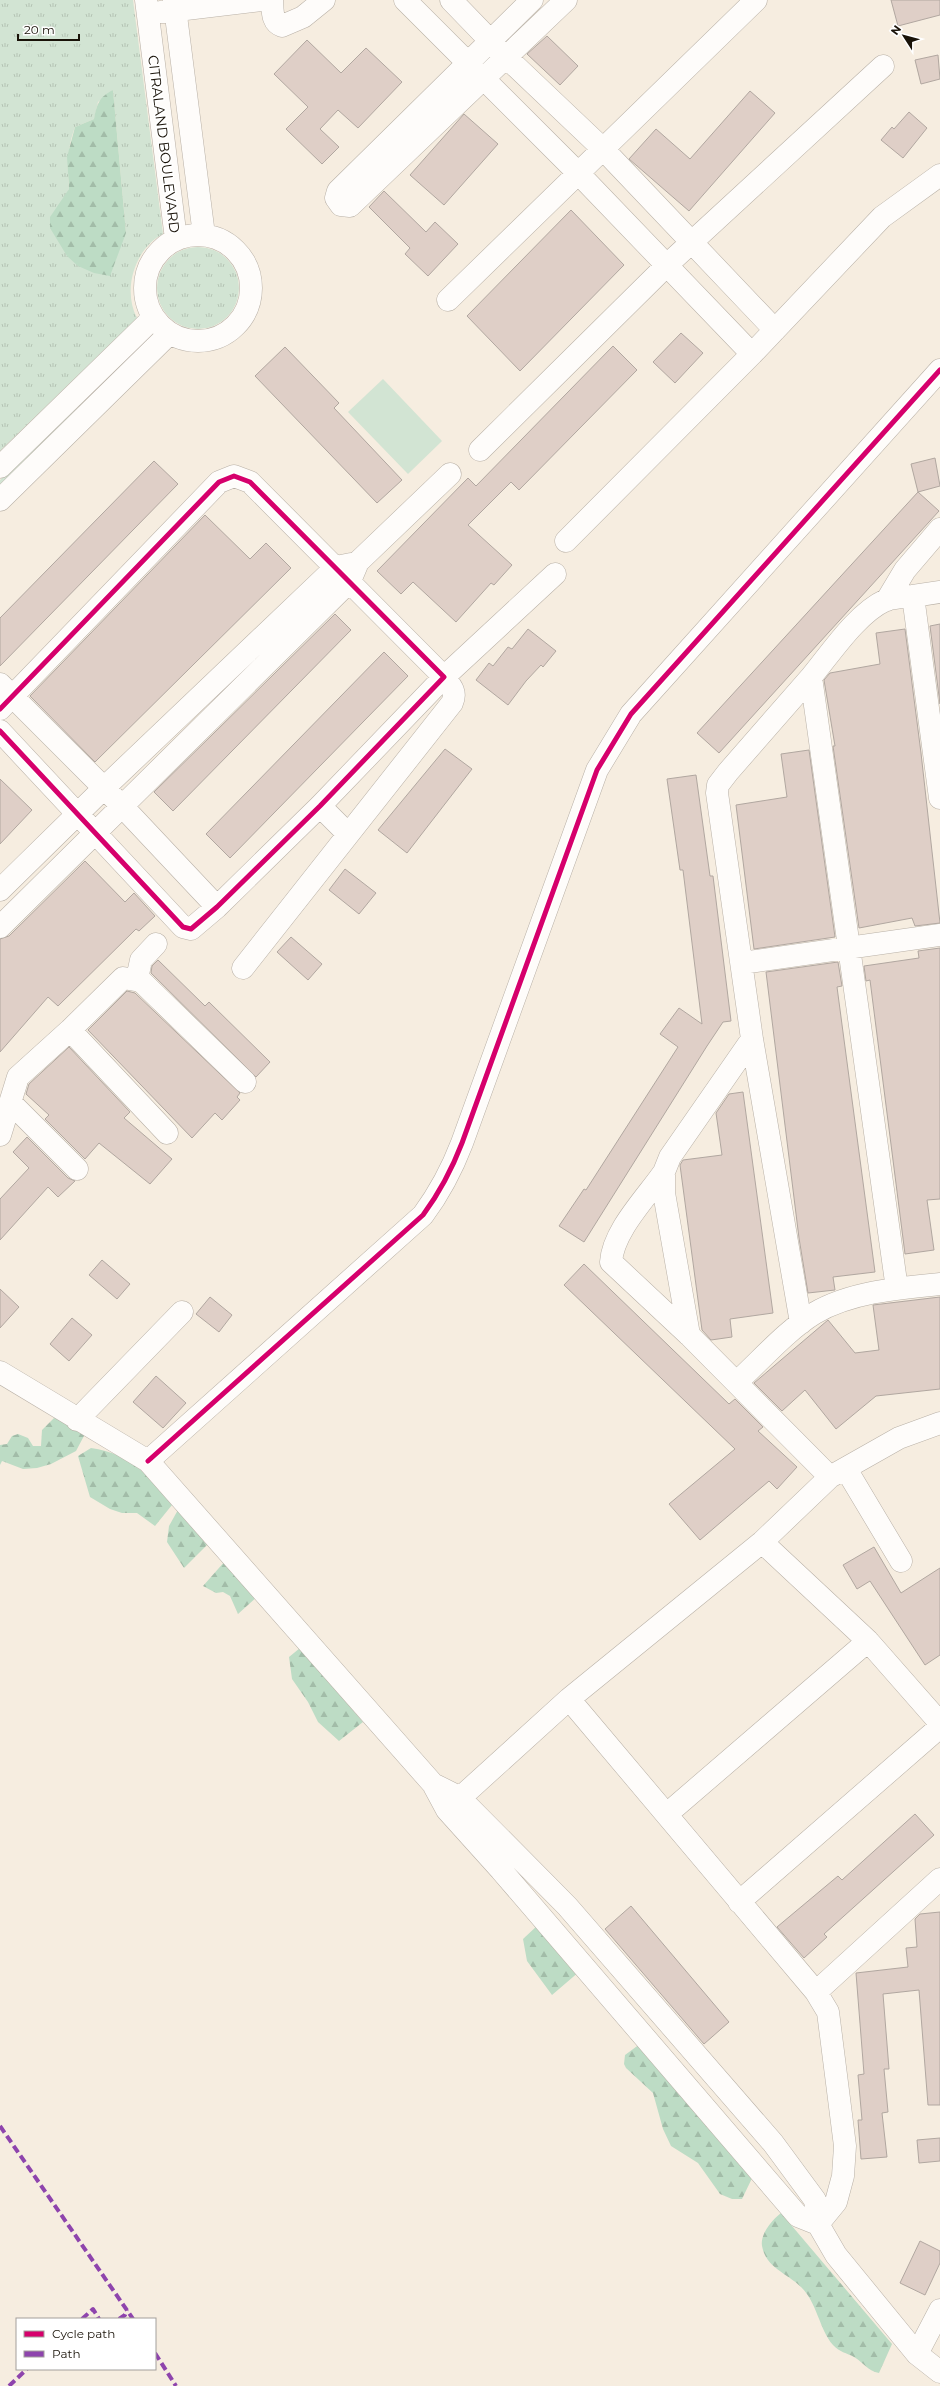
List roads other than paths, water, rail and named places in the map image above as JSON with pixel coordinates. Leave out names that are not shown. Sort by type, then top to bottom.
[{"type":"street","points":[[147,7],[262,0]]},
{"type":"street","points":[[272,0],[273,16],[275,21],[282,26],[303,17],[324,0]]},
{"type":"street","points":[[405,0],[469,62],[668,264],[752,354]]},
{"type":"street","points":[[451,0],[507,58],[604,150],[775,330]]},
{"type":"street","points":[[532,0],[338,191],[336,198],[341,205],[350,206],[485,79],[566,0]]},
{"type":"street","points":[[448,300],[604,150],[756,0]]},
{"type":"street","name":"CITRALAND BOULEVARD","points":[[175,5],[204,235]]},
{"type":"street","name":"CITRALAND BOULEVARD","points":[[147,7],[176,239]]},
{"type":"street","points":[[480,450],[668,264],[883,66]]},
{"type":"street","points":[[566,541],[752,354],[882,217],[940,175]]},
{"type":"street","name":"CITRALAND BOULEVARD","points":[[193,235],[204,235],[220,239],[232,247],[242,257],[248,270],[251,283],[250,297],[246,311],[239,323],[229,332],[216,339],[202,342],[188,342],[169,334],[153,318],[147,307],[144,294],[145,280],[149,266],[156,254],[176,239],[193,235]]},
{"type":"street","points":[[0,467],[153,318]]},
{"type":"street","points":[[0,500],[169,334]]},
{"type":"street","points":[[148,1461],[323,1306],[427,1210],[450,1172],[462,1143],[597,770],[612,742],[631,714],[940,370]]},
{"type":"street","points":[[0,890],[104,788],[348,570],[450,474]]},
{"type":"street","points":[[217,907],[104,788],[4,697],[219,482],[234,476],[250,482],[348,570],[444,677],[454,690],[455,697],[452,703],[243,968]]},
{"type":"street","points":[[887,600],[905,570],[940,529]]},
{"type":"street","points":[[0,927],[95,834],[348,570]]},
{"type":"street","points":[[0,731],[77,815],[187,929],[194,927],[217,907],[320,806],[444,677],[555,574]]},
{"type":"street","points":[[801,1323],[752,1039],[717,800],[718,786],[728,772],[857,623],[873,607],[887,600],[940,592]]},
{"type":"street","points":[[913,596],[940,798]]},
{"type":"street","points":[[811,677],[897,1289]]},
{"type":"street","points":[[320,806],[348,833]]},
{"type":"street","points":[[742,963],[940,935]]},
{"type":"street","points":[[137,979],[141,960],[156,944]]},
{"type":"street","points":[[0,1135],[11,1103],[13,1087],[18,1077],[70,1030],[123,978],[137,979],[245,1082]]},
{"type":"street","points":[[70,1030],[167,1133]]},
{"type":"street","points":[[752,1039],[677,1145],[664,1172],[621,1232],[612,1250],[611,1262],[737,1382],[838,1473],[900,1561]]},
{"type":"street","points":[[11,1103],[77,1168]]},
{"type":"street","points":[[664,1172],[664,1193],[689,1335]]},
{"type":"street","points":[[737,1382],[801,1323],[816,1313],[841,1301],[897,1289],[940,1284]]},
{"type":"street","points":[[77,1420],[182,1312]]},
{"type":"street","points":[[0,1372],[77,1420],[148,1461],[433,1784],[567,1906],[774,2143],[815,2200],[818,2224],[836,2255],[917,2354],[940,2371]]},
{"type":"street","points":[[453,1803],[569,1699],[762,1542],[838,1473],[899,1438],[940,1423]]},
{"type":"street","points":[[762,1542],[868,1641],[940,1723]]},
{"type":"street","points":[[667,1814],[868,1641]]},
{"type":"street","points":[[569,1699],[816,1992],[828,2012],[845,2146],[843,2176],[836,2202],[818,2224]]},
{"type":"street","points":[[739,1902],[940,1727]]},
{"type":"street","points":[[453,1803],[512,1882],[798,2216],[818,2224]]},
{"type":"street","points":[[816,1992],[940,1879]]},
{"type":"street","points":[[917,2354],[940,2310]]}]
